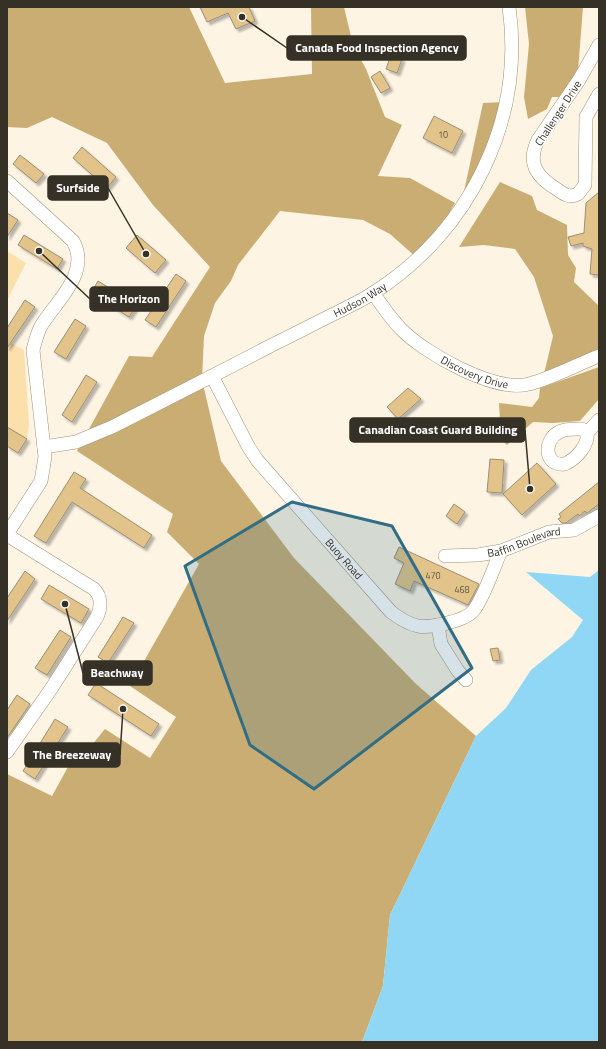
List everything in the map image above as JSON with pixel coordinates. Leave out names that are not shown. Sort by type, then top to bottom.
[{"type":"street","name":"Hudson Way","points":[[44,447],[76,442],[93,436],[212,376],[373,293],[422,255],[439,237],[466,202],[486,164],[499,132],[507,93],[512,45],[509,7]]},
{"type":"street","name":"Challenger Drive","points":[[599,45],[579,80],[538,140],[534,150],[534,165],[538,174],[545,183],[568,196],[578,194],[585,185],[586,117],[599,94]]},
{"type":"street","points":[[7,181],[65,233],[78,249],[78,267],[76,274],[41,326],[36,338],[34,350],[44,447],[44,472],[41,481],[7,535],[94,590],[98,594],[100,606],[97,617],[54,685],[7,752]]},
{"type":"street","name":"Discovery Drive","points":[[373,293],[402,330],[435,355],[459,368],[504,384],[528,384],[599,356]]},
{"type":"street","name":"Buoy Road","points":[[212,376],[248,446],[257,460],[391,612],[403,620],[418,626],[438,625],[461,619],[473,612],[501,551]]},
{"type":"street","points":[[587,433],[599,420]]},
{"type":"street","name":"Baffin Boulevard","points":[[445,556],[478,555],[501,551],[549,532],[574,530],[599,516]]},
{"type":"street","points":[[438,625],[441,644],[458,671],[466,680]]},
{"type":"highlighted area","points":[[292,502],[392,526],[472,668],[314,789],[250,745],[185,566]]},
{"type":"shaded area","points":[[7,7],[189,7],[225,83],[312,74],[311,7],[344,7],[353,45],[366,69],[385,117],[402,125],[378,176],[410,178],[455,203],[440,229],[417,258],[390,234],[363,220],[280,211],[238,265],[231,281],[215,303],[204,336],[202,380],[221,461],[294,558],[416,684],[476,736],[390,915],[383,986],[362,1042],[7,1042],[7,774],[52,796],[74,756],[91,746],[105,729],[150,758],[176,717],[130,686],[199,564],[167,532],[173,514],[77,451],[129,356],[152,357],[210,267],[153,205],[107,143],[52,117],[27,128],[7,127]]},
{"type":"shaded area","points":[[525,7],[583,7],[578,71],[562,97],[552,97],[547,109],[528,119],[524,97],[529,44]]},
{"type":"shaded area","points":[[505,102],[460,210],[483,103]]},
{"type":"shaded area","points":[[500,182],[532,196],[537,210],[567,225],[568,255],[576,268],[574,282],[599,306],[599,350],[544,374],[553,336],[534,277],[515,249],[484,245],[459,247]]},
{"type":"shaded area","points":[[7,251],[26,263],[7,300]]},
{"type":"shaded area","points":[[11,343],[24,350],[29,424],[27,439],[7,427],[7,348]]},
{"type":"shaded area","points":[[599,367],[599,399],[580,421],[553,423],[533,422],[507,445],[501,439],[499,403],[532,407],[539,398],[540,388]]},
{"type":"water","points":[[599,570],[599,1042],[362,1042],[383,986],[390,915],[476,736],[506,708],[531,670],[572,637],[583,620],[526,572],[590,577]]},
{"type":"building","points":[[200,7],[249,7],[255,21],[236,29],[228,13],[207,22]]},
{"type":"building","points":[[391,55],[402,59],[397,73],[386,69]]},
{"type":"building","points":[[380,71],[390,88],[381,93],[371,77]]},
{"type":"building","points":[[434,116],[463,131],[452,153],[423,138]]},
{"type":"building","points":[[82,147],[116,177],[107,188],[73,158]]},
{"type":"building","points":[[20,155],[44,174],[36,183],[13,164]]},
{"type":"building","points":[[599,192],[599,275],[590,274],[592,249],[583,246],[583,243],[571,246],[568,237],[584,233],[586,203]]},
{"type":"building","points":[[7,213],[18,220],[7,237]]},
{"type":"building","points":[[24,235],[63,259],[57,269],[18,245]]},
{"type":"building","points":[[137,235],[166,260],[155,273],[126,248]]},
{"type":"building","points":[[176,274],[186,281],[156,327],[145,320]]},
{"type":"building","points":[[98,281],[137,305],[129,317],[91,293]]},
{"type":"building","points":[[25,300],[35,307],[7,348],[7,328]]},
{"type":"building","points":[[75,319],[86,326],[66,359],[54,352]]},
{"type":"building","points":[[86,375],[97,382],[72,422],[62,415]]},
{"type":"building","points":[[408,388],[421,399],[398,419],[387,407]]},
{"type":"building","points":[[7,427],[27,439],[18,453],[7,446]]},
{"type":"building","points":[[490,459],[504,460],[502,493],[487,492]]},
{"type":"building","points":[[537,463],[556,484],[522,515],[503,494]]},
{"type":"building","points":[[74,472],[86,479],[80,488],[152,535],[144,548],[72,502],[46,543],[34,536]]},
{"type":"building","points":[[599,482],[599,504],[587,513],[585,511],[579,516],[578,514],[566,523],[562,523],[558,519],[561,517],[559,514]]},
{"type":"building","points":[[454,504],[465,512],[457,524],[446,516]]},
{"type":"building","points":[[399,547],[479,584],[468,605],[414,581],[410,591],[395,584],[404,563],[394,558]]},
{"type":"building","points":[[25,571],[35,579],[7,621],[7,598]]},
{"type":"building","points":[[49,585],[89,609],[81,623],[41,599]]},
{"type":"building","points":[[123,617],[134,623],[108,663],[98,657]]},
{"type":"building","points":[[60,630],[71,637],[47,675],[35,668]]},
{"type":"building","points":[[498,648],[500,660],[493,661],[490,649]]},
{"type":"building","points":[[96,683],[159,724],[151,736],[88,695]]},
{"type":"building","points":[[17,695],[30,704],[7,738],[7,710]]},
{"type":"building","points":[[55,719],[68,727],[35,779],[23,771]]},
{"type":"place","name":"Canada Food Inspection Agency","points":[[242,17]]},
{"type":"place","name":"The Horizon","points":[[39,251]]},
{"type":"place","name":"Surfside","points":[[146,254]]},
{"type":"place","name":"Canadian Coast Guard Building","points":[[530,489]]},
{"type":"place","name":"Beachway","points":[[65,604]]},
{"type":"place","name":"The Breezeway","points":[[123,709]]}]
